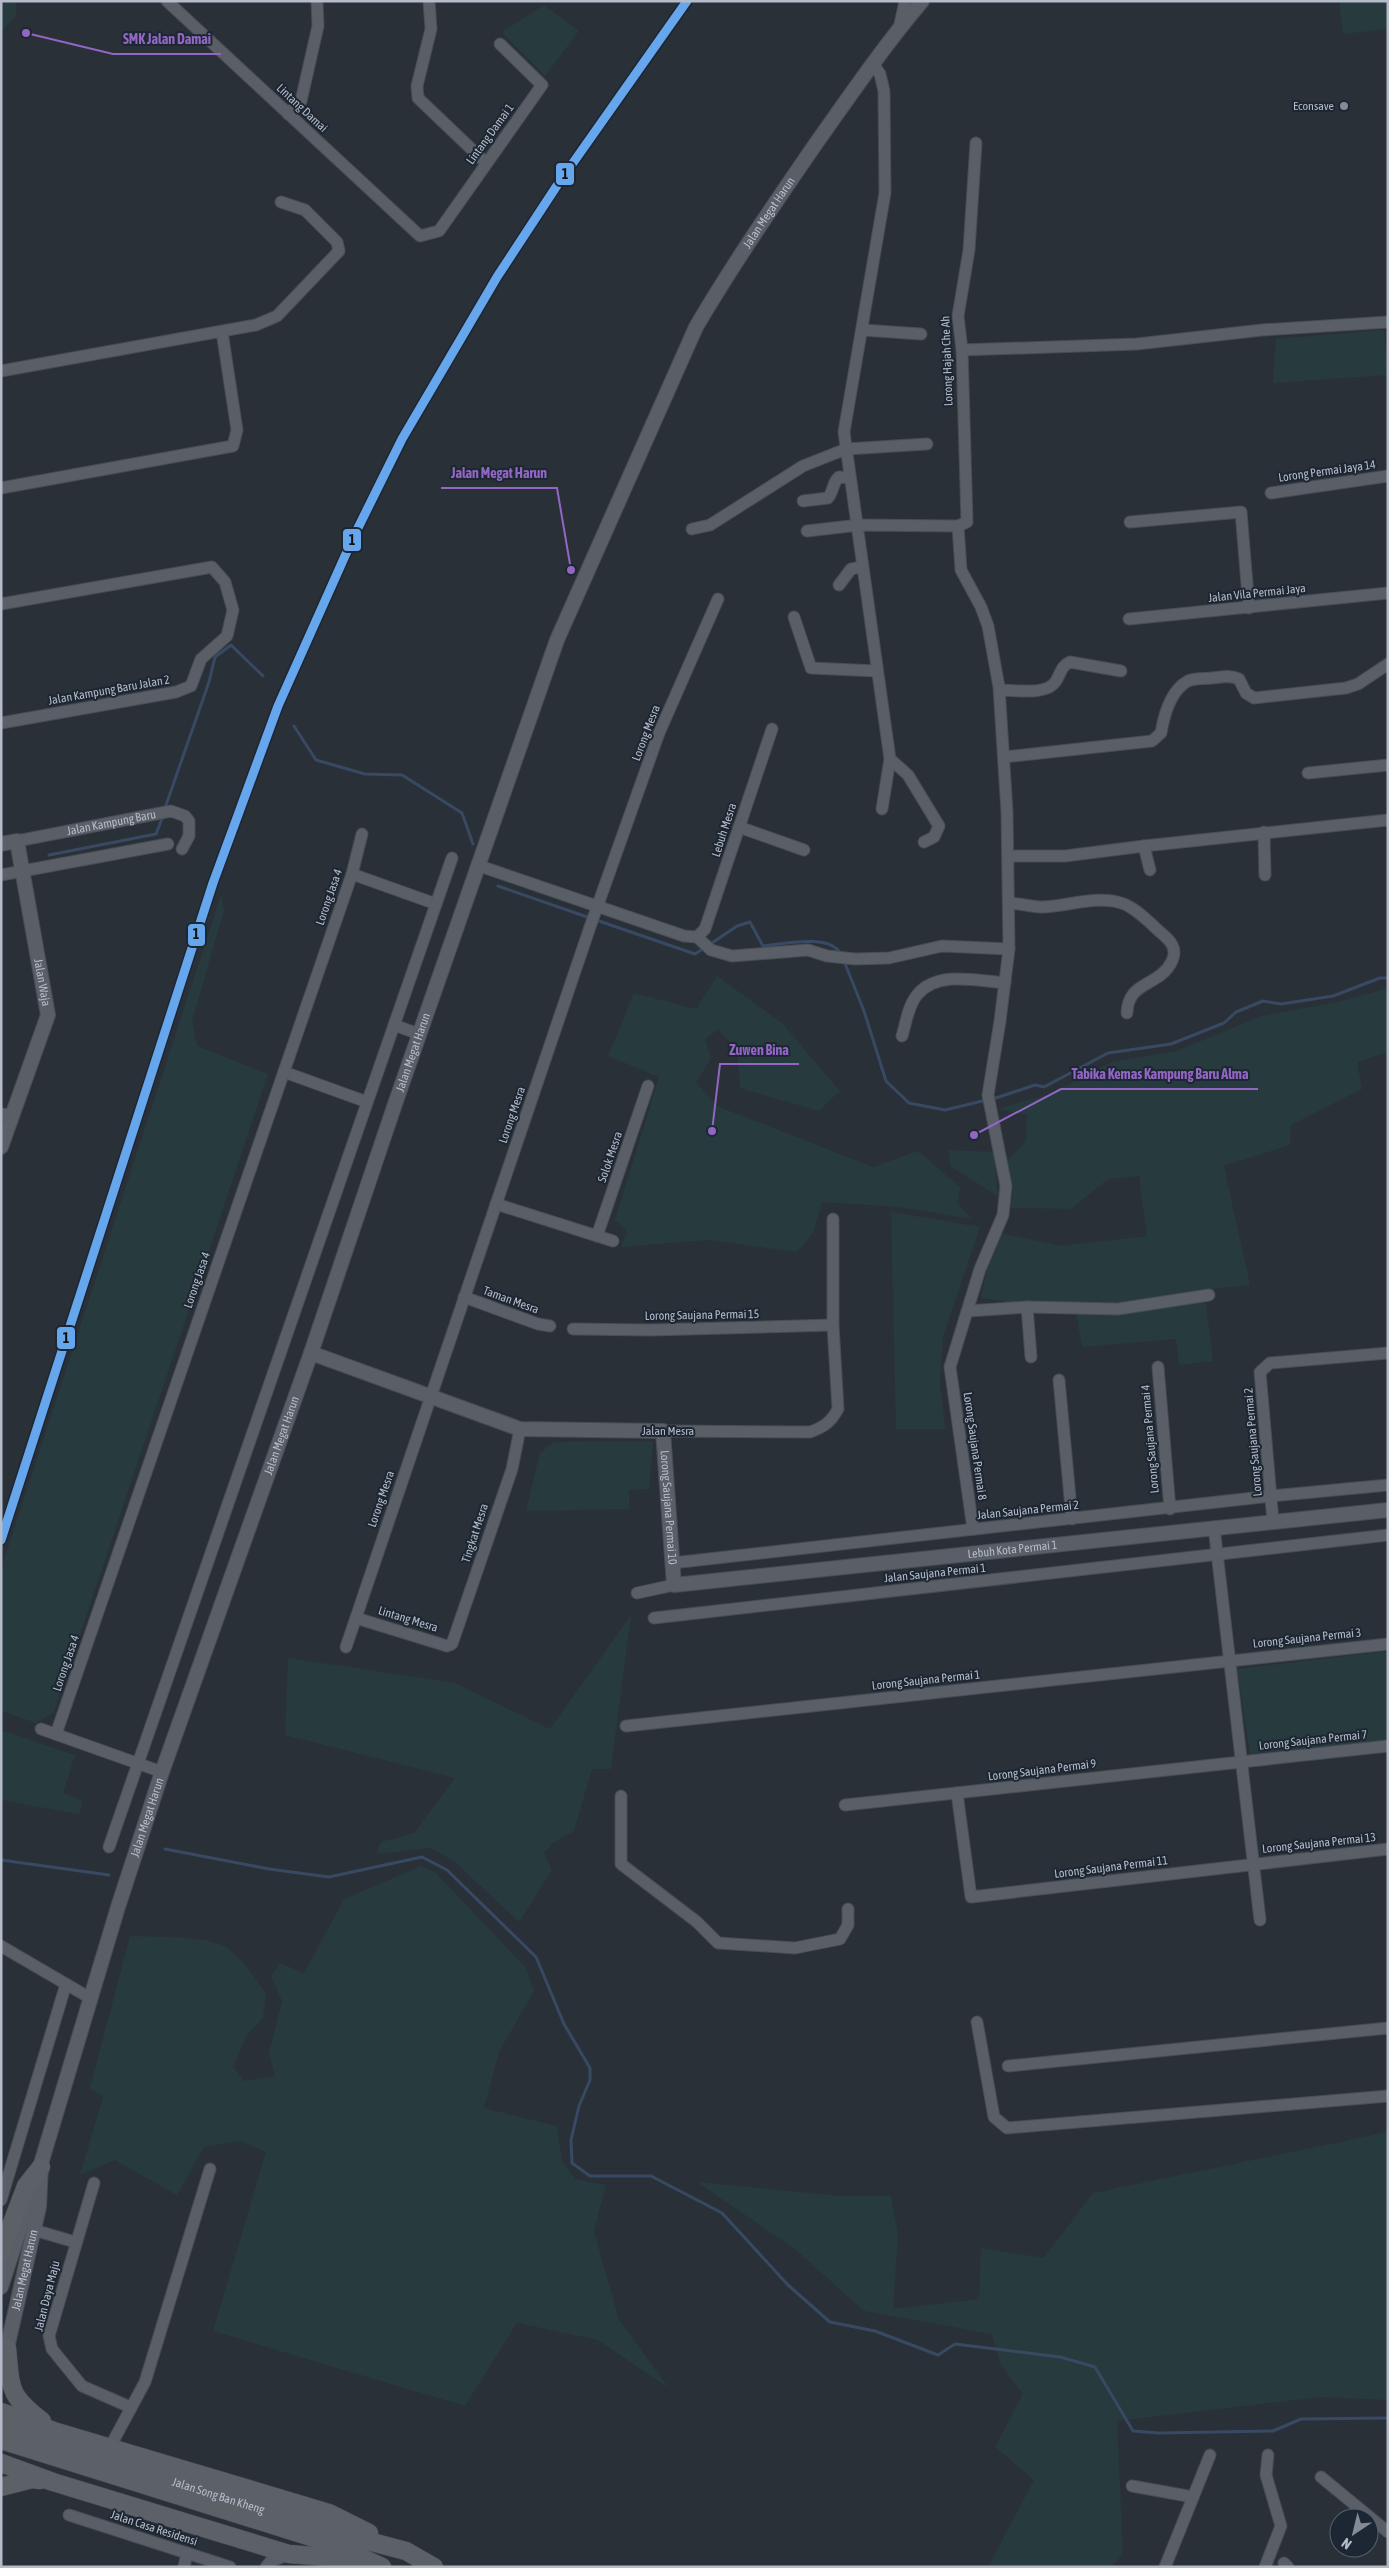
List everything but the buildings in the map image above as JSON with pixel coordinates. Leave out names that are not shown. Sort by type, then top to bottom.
[{"type":"main road","points":[[1,2252],[17,2208],[36,2172]]},
{"type":"main road","points":[[7,2348],[10,2378],[19,2404],[54,2431]]},
{"type":"main road","points":[[1,2412],[54,2431],[329,2513],[406,2551]]},
{"type":"main road","name":"Jalan Song Ban Kheng","points":[[1,2427],[327,2536],[375,2563]]},
{"type":"main road","name":"Jalan Song Ban Kheng","points":[[1,2440],[327,2536],[406,2551],[434,2567]]},
{"type":"main road","points":[[1,2463],[266,2558],[288,2554],[375,2563]]},
{"type":"main road","points":[[1,2487],[32,2478],[53,2482]]},
{"type":"street","name":"Lintang Damai","points":[[166,1],[420,236]]},
{"type":"street","points":[[288,114],[301,101],[318,26],[317,1]]},
{"type":"street","points":[[429,1],[431,28],[417,86],[418,98],[486,163]]},
{"type":"street","points":[[899,29],[905,1]]},
{"type":"street","name":"Jalan Megat Harun","points":[[1,2287],[162,1772],[311,1353],[477,865],[557,640],[696,327],[725,278],[787,185],[873,64],[922,1]]},
{"type":"street","name":"Lintang Damai 1","points":[[420,236],[439,231],[542,85],[500,44]]},
{"type":"street","points":[[873,64],[880,74],[884,91],[885,193],[844,432],[859,525],[861,566],[890,759],[882,809]]},
{"type":"street","name":"Lorong Hajah Che Ah","points":[[958,526],[966,522],[968,518],[964,474],[962,350],[958,316],[970,235],[976,143]]},
{"type":"street","points":[[1,371],[222,332],[256,325],[277,316],[338,251],[337,242],[305,210],[282,202]]},
{"type":"street","points":[[962,350],[1137,344],[1262,330],[1388,322]]},
{"type":"street","points":[[863,330],[921,334]]},
{"type":"street","points":[[1,488],[233,446],[237,430],[222,332]]},
{"type":"street","points":[[692,529],[710,525],[803,466],[846,449],[927,444]]},
{"type":"street","name":"Lorong Permai Jaya 14","points":[[1271,493],[1388,476]]},
{"type":"street","points":[[803,501],[828,498],[832,494],[834,482],[839,477],[850,478]]},
{"type":"street","points":[[1130,522],[1240,512],[1248,608]]},
{"type":"street","points":[[807,531],[859,525],[958,526],[961,570],[981,608],[988,626],[1000,690],[1010,903],[1009,949],[988,1095],[1006,1186],[1006,1202],[1003,1215],[980,1269],[968,1311],[1027,1307],[1118,1308],[1209,1295]]},
{"type":"street","points":[[839,585],[851,569],[861,566]]},
{"type":"street","name":"Jalan Kampung Baru Jalan 2","points":[[1,604],[212,567],[225,582],[234,610],[227,636],[201,659],[191,686],[176,692],[1,723]]},
{"type":"street","name":"Jalan Vila Permai Jaya","points":[[1128,619],[1388,593]]},
{"type":"street","name":"Lorong Mesra","points":[[346,1647],[590,927],[659,733],[718,599]]},
{"type":"street","points":[[794,617],[811,668],[877,671]]},
{"type":"street","points":[[1000,690],[1044,690],[1052,687],[1064,665],[1070,662],[1121,671]]},
{"type":"street","points":[[1004,757],[1152,741],[1162,733],[1164,715],[1169,703],[1184,685],[1192,680],[1233,676],[1239,679],[1246,693],[1254,698],[1346,688],[1358,684],[1388,664]]},
{"type":"street","name":"Lebuh Mesra","points":[[704,944],[705,929],[772,729]]},
{"type":"street","points":[[890,759],[908,775],[939,826],[934,837],[924,842]]},
{"type":"street","points":[[1308,773],[1388,765]]},
{"type":"street","name":"Jalan Kampung Baru","points":[[1,844],[171,811],[185,816],[189,822],[189,836],[182,849]]},
{"type":"street","points":[[1008,856],[1065,856],[1264,832],[1388,820]]},
{"type":"street","points":[[739,827],[804,850]]},
{"type":"street","points":[[1264,832],[1265,875]]},
{"type":"street","name":"Lorong Jasa 4","points":[[56,1734],[352,874],[362,834]]},
{"type":"street","name":"Jalan Waja","points":[[1,1147],[7,1115],[48,1015],[17,841]]},
{"type":"street","points":[[1,875],[168,844]]},
{"type":"street","points":[[1144,846],[1150,870]]},
{"type":"street","name":"Jalan Megat Harun","points":[[109,1847],[452,858]]},
{"type":"street","points":[[477,865],[596,911],[684,936],[732,956],[808,950],[836,958],[889,958],[942,946],[1009,949]]},
{"type":"street","points":[[352,874],[436,904]]},
{"type":"street","points":[[1010,903],[1040,906],[1111,900],[1126,904],[1170,940],[1174,951],[1172,962],[1158,976],[1132,993],[1127,1000],[1127,1013]]},
{"type":"street","points":[[902,1036],[917,995],[932,983],[951,979],[1005,983]]},
{"type":"street","points":[[394,1025],[419,1034]]},
{"type":"street","points":[[284,1072],[367,1102]]},
{"type":"street","name":"Solok Mesra","points":[[597,1236],[648,1086]]},
{"type":"street","points":[[496,1204],[613,1241]]},
{"type":"street","name":"Jalan Mesra","points":[[311,1353],[520,1429],[810,1432],[826,1426],[838,1409],[833,1325],[833,1219]]},
{"type":"street","name":"Taman Mesra","points":[[464,1297],[538,1324],[550,1326]]},
{"type":"street","points":[[1027,1307],[1031,1357]]},
{"type":"street","name":"Lorong Saujana Permai 8","points":[[968,1311],[950,1367],[973,1530]]},
{"type":"street","name":"Lorong Saujana Permai 15","points":[[573,1329],[651,1330],[833,1325]]},
{"type":"street","name":"Lorong Saujana Permai 2","points":[[1274,1520],[1260,1372],[1270,1363],[1388,1354]]},
{"type":"street","name":"Lorong Saujana Permai 4","points":[[1158,1367],[1170,1509]]},
{"type":"street","points":[[1059,1380],[1072,1519]]},
{"type":"street","name":"Tingkat Mesra","points":[[452,1644],[512,1469],[520,1429]]},
{"type":"street","name":"Lorong Saujana Permai 10","points":[[664,1431],[674,1585]]},
{"type":"street","name":"Jalan Saujana Permai 2","points":[[672,1563],[1170,1509],[1271,1496],[1388,1485]]},
{"type":"street","name":"Lebuh Kota Permai 1","points":[[637,1593],[674,1585],[1274,1520],[1388,1510]]},
{"type":"street","points":[[1214,1527],[1228,1660],[1260,1920]]},
{"type":"street","points":[[1218,1554],[1388,1535]]},
{"type":"street","name":"Jalan Saujana Permai 1","points":[[654,1618],[1218,1554]]},
{"type":"street","name":"Lintang Mesra","points":[[356,1618],[447,1646],[452,1644]]},
{"type":"street","name":"Lorong Saujana Permai 3","points":[[1228,1660],[1388,1644]]},
{"type":"street","name":"Lorong Saujana Permai 1","points":[[626,1726],[1228,1660]]},
{"type":"street","points":[[41,1729],[162,1772]]},
{"type":"street","name":"Lorong Saujana Permai 7","points":[[1241,1761],[1388,1746]]},
{"type":"street","name":"Lorong Saujana Permai 9","points":[[846,1805],[1241,1761]]},
{"type":"street","name":"Lorong Saujana Permai 11","points":[[957,1793],[971,1897],[1254,1864]]},
{"type":"street","points":[[622,1796],[621,1864],[696,1922],[718,1943],[795,1948],[840,1939],[848,1925],[848,1909]]},
{"type":"street","name":"Lorong Saujana Permai 13","points":[[1254,1864],[1388,1849]]},
{"type":"street","points":[[1,1946],[90,1998]]},
{"type":"street","points":[[1,2200],[5,2173],[66,1984]]},
{"type":"street","points":[[977,2022],[994,2117],[1008,2128],[1388,2096]]},
{"type":"street","points":[[1008,2066],[1388,2028]]},
{"type":"street","points":[[110,2447],[145,2382],[210,2169]]},
{"type":"street","points":[[5,2173],[36,2172]]},
{"type":"street","name":"Jalan Megat Harun","points":[[1,2372],[39,2207],[36,2172]]},
{"type":"street","name":"Jalan Daya Maju","points":[[94,2183],[75,2242],[49,2336],[52,2349],[82,2386],[130,2407]]},
{"type":"street","points":[[34,2230],[75,2242]]},
{"type":"street","points":[[1165,2567],[1210,2454]]},
{"type":"street","points":[[1265,2567],[1281,2526],[1266,2475],[1268,2455]]},
{"type":"street","points":[[1321,2476],[1388,2532]]},
{"type":"street","points":[[1132,2486],[1193,2498]]},
{"type":"street","name":"Jalan Casa Residensi","points":[[69,2515],[230,2567]]},
{"type":"street","points":[[184,2567],[187,2553]]},
{"type":"green space","points":[[1,1],[16,1],[16,16],[1,32]]},
{"type":"green space","points":[[1339,1],[1388,1],[1388,29],[1343,34]]},
{"type":"green space","points":[[544,5],[579,31],[545,76],[502,32]]},
{"type":"green space","points":[[1384,330],[1388,375],[1273,383],[1276,339]]},
{"type":"green space","points":[[221,895],[224,910],[192,1021],[197,1046],[268,1074],[54,1712],[36,1723],[1,1711],[1,1569]]},
{"type":"green space","points":[[717,976],[783,1024],[840,1091],[819,1111],[740,1088],[737,1049],[718,1030],[705,1039],[711,1059],[696,1082],[717,1106],[873,1167],[918,1151],[960,1187],[957,1203],[972,1219],[898,1207],[822,1202],[813,1233],[797,1252],[708,1240],[621,1247],[627,1231],[615,1220],[659,1077],[608,1056],[634,993],[696,1009]]},
{"type":"green space","points":[[1388,988],[1388,1052],[1357,1062],[1362,1089],[1291,1125],[1290,1145],[1224,1166],[1250,1285],[1213,1289],[1205,1297],[1213,1361],[1179,1365],[1176,1339],[1082,1347],[1076,1313],[981,1298],[989,1261],[1001,1233],[1061,1246],[1147,1236],[1139,1176],[1108,1179],[1071,1209],[1010,1208],[1013,1194],[1007,1161],[1026,1141],[1027,1115],[998,1109],[1050,1094],[1112,1062],[1177,1051],[1261,1016],[1338,1002]]},
{"type":"green space","points":[[948,1150],[994,1152],[998,1196],[951,1167]]},
{"type":"green space","points":[[891,1212],[980,1227],[943,1337],[940,1384],[945,1429],[896,1429]]},
{"type":"green space","points":[[653,1441],[649,1489],[629,1490],[629,1509],[526,1511],[540,1453],[554,1442]]},
{"type":"green space","points":[[631,1615],[611,1769],[592,1769],[574,1831],[553,1843],[544,1853],[552,1870],[519,1922],[454,1861],[430,1848],[376,1854],[381,1842],[414,1833],[455,1778],[285,1735],[288,1658],[455,1683],[550,1729]]},
{"type":"green space","points":[[1388,1651],[1388,1740],[1250,1754],[1237,1669]]},
{"type":"green space","points":[[1,1730],[75,1755],[63,1793],[83,1801],[79,1814],[1,1800]]},
{"type":"green space","points":[[421,1866],[435,1872],[526,1968],[534,1991],[499,2052],[484,2108],[557,2126],[562,2161],[575,2179],[606,2185],[594,2231],[619,2320],[669,2388],[598,2340],[517,2323],[465,2406],[213,2331],[266,2152],[240,2141],[204,2147],[177,2195],[115,2160],[80,2175],[103,2097],[90,2088],[130,1936],[194,1939],[218,1943],[238,1957],[266,1994],[263,2018],[247,2035],[233,2067],[244,2081],[275,2076],[269,2053],[282,2001],[271,1976],[280,1963],[304,1973],[344,1899]]},
{"type":"green space","points":[[1388,2132],[1388,2400],[1322,2397],[1117,2421],[1123,2554],[1112,2567],[988,2567],[1034,2480],[995,2447],[1023,2394],[1001,2365],[992,2334],[864,2311],[795,2249],[697,2182],[840,2196],[891,2196],[898,2235],[893,2309],[979,2299],[981,2248],[1044,2258],[1093,2193]]},
{"type":"waterway","points":[[166,805],[209,682],[215,657],[231,645],[263,676]]},
{"type":"waterway","points":[[294,726],[316,760],[365,774],[402,775],[462,813],[473,844]]},
{"type":"waterway","points":[[49,855],[156,834],[163,816]]},
{"type":"waterway","points":[[498,886],[590,918]]},
{"type":"waterway","points":[[596,920],[695,954],[704,948]]},
{"type":"waterway","points":[[709,945],[737,926],[750,922],[763,946],[794,942],[818,942],[836,948],[841,955]]},
{"type":"waterway","points":[[844,961],[864,1011],[886,1081],[909,1103],[945,1110],[999,1097],[1035,1085],[1044,1087],[1108,1053],[1171,1044],[1224,1023],[1236,1012],[1263,1001],[1281,1004],[1333,996],[1380,978],[1388,978]]},
{"type":"waterway","points":[[165,1849],[269,1869],[329,1877],[422,1857],[447,1870],[536,1957],[564,2024],[590,2068],[590,2080],[579,2106],[571,2140],[572,2163],[590,2176],[651,2176],[722,2213],[788,2285],[830,2322],[875,2331],[938,2355],[955,2344],[1060,2357],[1095,2367],[1133,2431],[1159,2433],[1273,2431],[1301,2419],[1388,2418]]},
{"type":"waterway","points":[[1,1860],[109,1875]]},
{"type":"rail line","name":"1","points":[[1,1540],[213,883],[278,706],[353,538],[402,439],[497,277],[556,187],[687,1]]},
{"type":"place","name":"SMK Jalan Damai","points":[[26,33]]},
{"type":"place","name":"Econsave","points":[[1344,106]]},
{"type":"place","name":"Jalan Megat Harun","points":[[571,570]]},
{"type":"place","name":"Zuwen Bina","points":[[712,1131]]},
{"type":"place","name":"Tabika Kemas Kampung Baru Alma","points":[[974,1135]]}]
